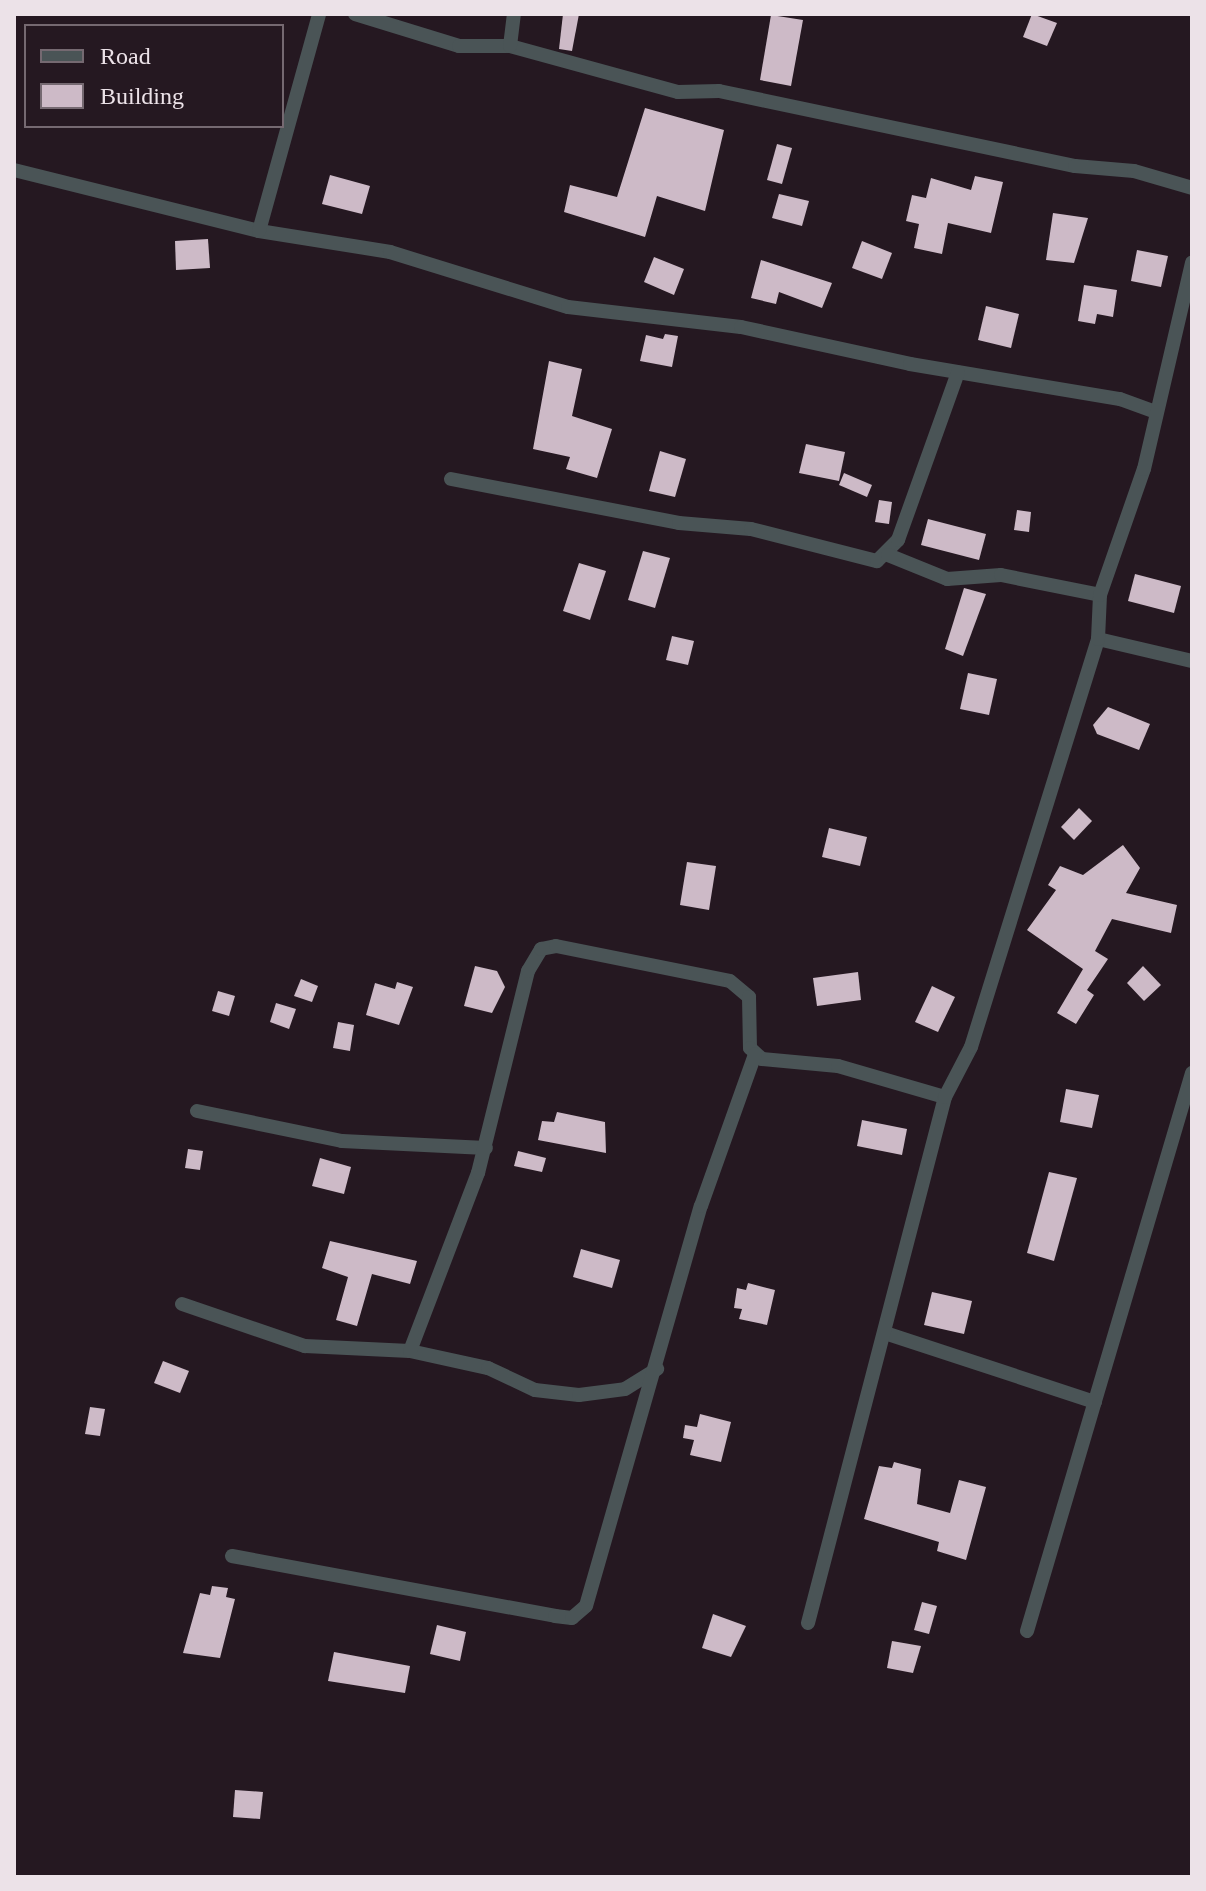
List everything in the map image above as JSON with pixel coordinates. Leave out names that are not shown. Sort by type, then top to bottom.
[{"type":"street","points":[[259,231],[319,14]]},
{"type":"street","points":[[355,14],[459,46],[510,46],[678,92],[719,91],[1075,166],[1134,171],[1192,188]]},
{"type":"street","points":[[510,46],[514,14]]},
{"type":"street","points":[[14,170],[259,231],[390,252],[568,307],[741,327],[958,372],[1120,399],[1156,412]]},
{"type":"street","points":[[808,1623],[945,1097],[971,1047],[1098,639],[1100,595],[1144,469],[1192,262]]},
{"type":"street","points":[[451,479],[679,523],[751,529],[877,561],[888,555],[958,372]]},
{"type":"street","points":[[888,555],[947,579],[1001,575],[1100,595]]},
{"type":"street","points":[[1098,639],[1192,661]]},
{"type":"street","points":[[232,1556],[572,1618],[586,1606],[657,1369],[701,1206],[755,1054],[749,997],[730,981],[547,946],[535,954],[528,971],[486,1148],[410,1351]]},
{"type":"street","points":[[755,1054],[838,1066],[945,1097]]},
{"type":"street","points":[[1027,1631],[1192,1073]]},
{"type":"street","points":[[197,1111],[342,1141],[486,1148]]},
{"type":"street","points":[[182,1304],[305,1346],[410,1351],[488,1368],[535,1390],[579,1395],[625,1389],[657,1369]]},
{"type":"street","points":[[885,1333],[1095,1402]]},
{"type":"building","points":[[563,14],[579,14],[572,51],[559,49]]},
{"type":"building","points":[[1032,14],[1057,23],[1047,46],[1023,37]]},
{"type":"building","points":[[771,15],[803,20],[791,86],[760,80]]},
{"type":"building","points":[[645,108],[724,130],[705,211],[657,196],[645,237],[564,212],[570,185],[617,197]]},
{"type":"building","points":[[777,144],[792,148],[782,184],[767,180]]},
{"type":"building","points":[[330,175],[370,186],[362,214],[322,204]]},
{"type":"building","points":[[975,176],[1003,182],[991,233],[948,223],[942,254],[914,248],[919,224],[906,221],[912,195],[926,198],[931,178],[971,190]]},
{"type":"building","points":[[779,194],[809,201],[802,226],[772,218]]},
{"type":"building","points":[[1053,213],[1088,218],[1074,263],[1046,260]]},
{"type":"building","points":[[208,239],[210,268],[176,270],[175,241]]},
{"type":"building","points":[[862,241],[892,253],[882,279],[852,268]]},
{"type":"building","points":[[1137,250],[1168,256],[1161,287],[1131,281]]},
{"type":"building","points":[[654,257],[684,269],[674,295],[644,282]]},
{"type":"building","points":[[761,260],[832,283],[822,308],[779,292],[776,304],[751,298]]},
{"type":"building","points":[[1084,285],[1117,290],[1113,317],[1097,314],[1095,324],[1078,321]]},
{"type":"building","points":[[986,306],[1019,314],[1011,348],[978,340]]},
{"type":"building","points":[[665,334],[678,336],[672,367],[640,361],[646,335],[663,339]]},
{"type":"building","points":[[549,361],[582,369],[572,416],[612,429],[597,478],[566,469],[570,457],[533,449]]},
{"type":"building","points":[[806,444],[845,452],[839,481],[799,473]]},
{"type":"building","points":[[660,451],[686,459],[675,497],[649,491]]},
{"type":"building","points":[[844,473],[872,485],[867,497],[839,485]]},
{"type":"building","points":[[879,500],[892,502],[889,524],[875,522]]},
{"type":"building","points":[[1017,510],[1031,512],[1029,532],[1014,530]]},
{"type":"building","points":[[928,519],[986,534],[979,560],[921,545]]},
{"type":"building","points":[[643,551],[670,558],[655,608],[628,600]]},
{"type":"building","points":[[579,563],[606,571],[590,620],[563,611]]},
{"type":"building","points":[[1135,574],[1181,586],[1174,613],[1128,601]]},
{"type":"building","points":[[964,588],[986,594],[963,656],[945,649]]},
{"type":"building","points":[[672,636],[694,641],[688,665],[666,660]]},
{"type":"building","points":[[968,673],[997,679],[989,715],[960,709]]},
{"type":"building","points":[[1108,707],[1150,724],[1139,750],[1097,734],[1093,725]]},
{"type":"building","points":[[1079,808],[1092,821],[1074,840],[1061,827]]},
{"type":"building","points":[[829,828],[867,837],[860,866],[822,857]]},
{"type":"building","points":[[1123,845],[1140,868],[1126,893],[1177,905],[1171,933],[1112,919],[1095,951],[1108,959],[1087,990],[1094,995],[1076,1024],[1057,1013],[1083,969],[1027,930],[1056,890],[1048,885],[1060,866],[1083,875]]},
{"type":"building","points":[[687,862],[716,866],[709,910],[680,905]]},
{"type":"building","points":[[475,966],[497,971],[505,987],[492,1013],[464,1006]]},
{"type":"building","points":[[1143,966],[1161,985],[1144,1001],[1127,983]]},
{"type":"building","points":[[858,972],[861,1000],[817,1006],[813,978]]},
{"type":"building","points":[[301,979],[318,986],[312,1002],[294,996]]},
{"type":"building","points":[[397,982],[413,987],[399,1025],[366,1015],[375,983],[395,989]]},
{"type":"building","points":[[932,986],[955,997],[938,1032],[915,1022]]},
{"type":"building","points":[[218,991],[235,996],[229,1016],[212,1011]]},
{"type":"building","points":[[276,1003],[296,1009],[289,1029],[270,1022]]},
{"type":"building","points":[[338,1022],[354,1025],[350,1051],[333,1048]]},
{"type":"building","points":[[1066,1089],[1099,1095],[1092,1128],[1060,1122]]},
{"type":"building","points":[[557,1112],[605,1122],[606,1153],[538,1140],[542,1121],[554,1122]]},
{"type":"building","points":[[862,1120],[907,1129],[902,1155],[857,1146]]},
{"type":"building","points":[[188,1149],[203,1151],[200,1170],[185,1168]]},
{"type":"building","points":[[518,1151],[546,1158],[542,1172],[514,1166]]},
{"type":"building","points":[[320,1158],[351,1167],[344,1194],[312,1186]]},
{"type":"building","points":[[1049,1172],[1077,1178],[1054,1261],[1027,1253]]},
{"type":"building","points":[[330,1241],[417,1261],[410,1284],[372,1274],[357,1326],[336,1320],[348,1277],[322,1268]]},
{"type":"building","points":[[581,1249],[620,1260],[612,1288],[573,1277]]},
{"type":"building","points":[[748,1283],[775,1290],[767,1325],[739,1319],[742,1309],[734,1308],[737,1288],[746,1290]]},
{"type":"building","points":[[932,1292],[972,1301],[964,1334],[924,1325]]},
{"type":"building","points":[[163,1361],[189,1371],[180,1393],[154,1383]]},
{"type":"building","points":[[90,1407],[105,1409],[100,1436],[85,1434]]},
{"type":"building","points":[[700,1414],[731,1422],[721,1462],[690,1455],[694,1440],[683,1438],[685,1425],[697,1427]]},
{"type":"building","points":[[894,1462],[921,1469],[917,1504],[950,1513],[959,1480],[986,1487],[966,1560],[937,1551],[939,1542],[864,1519],[879,1466],[892,1468]]},
{"type":"building","points":[[212,1586],[228,1588],[226,1597],[235,1599],[220,1658],[183,1653],[200,1593],[210,1595]]},
{"type":"building","points":[[922,1602],[937,1606],[929,1634],[914,1630]]},
{"type":"building","points":[[713,1614],[746,1626],[731,1657],[702,1648]]},
{"type":"building","points":[[437,1625],[466,1632],[460,1661],[430,1654]]},
{"type":"building","points":[[892,1641],[921,1646],[913,1673],[887,1668]]},
{"type":"building","points":[[334,1652],[410,1666],[405,1693],[328,1681]]},
{"type":"building","points":[[235,1790],[263,1792],[260,1819],[233,1817]]}]
